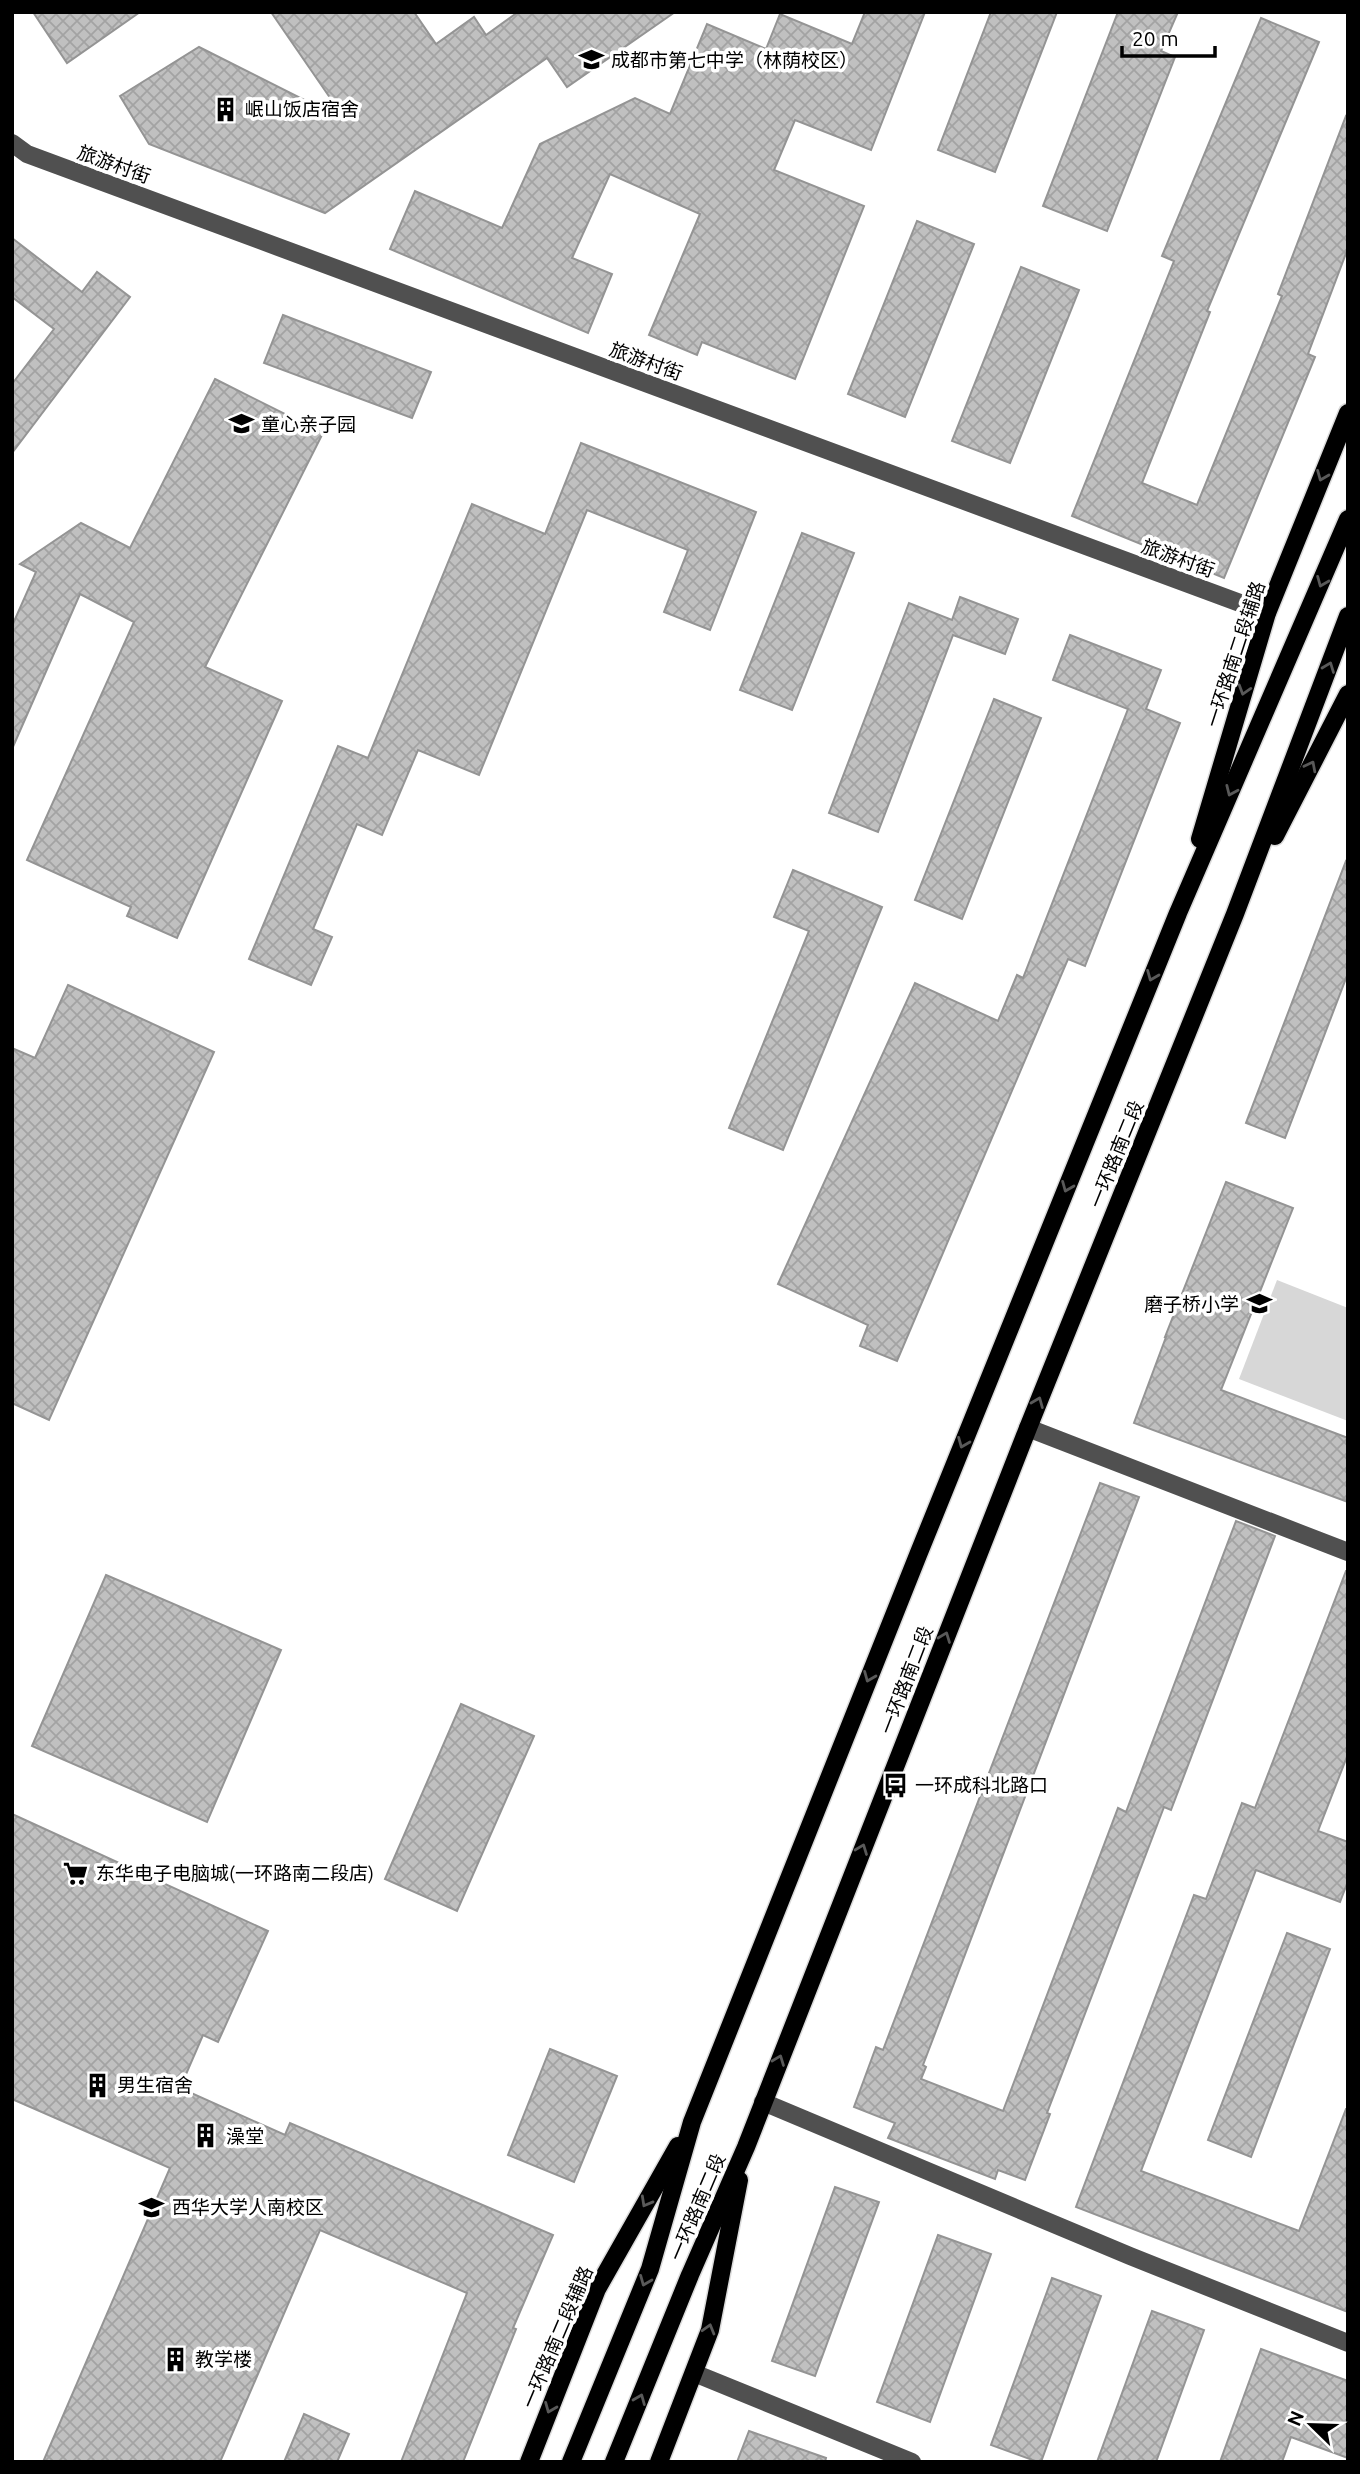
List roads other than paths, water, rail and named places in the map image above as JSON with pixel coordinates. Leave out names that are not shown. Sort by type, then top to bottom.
[{"type":"main road","name":"一环路南二段辅路","points":[[1178,913],[1267,613],[1348,413]]},
{"type":"main road","points":[[1178,913],[1348,519]]},
{"type":"main road","points":[[1236,914],[1348,616]]},
{"type":"main road","points":[[1236,914],[1348,694]]},
{"type":"main road","name":"一环路南二段","points":[[571,2462],[650,2269],[692,2122],[1178,913]]},
{"type":"main road","name":"一环路南二段","points":[[614,2462],[690,2275],[746,2147],[1028,1428],[1236,914]]},
{"type":"main road","name":"一环路南二段辅路","points":[[529,2462],[597,2289],[692,2122]]},
{"type":"main road","points":[[659,2462],[710,2330],[746,2147]]},
{"type":"street","name":"旅游村街","points":[[12,143],[27,154],[1267,613]]},
{"type":"street","points":[[1028,1428],[1348,1552]]},
{"type":"street","points":[[763,2102],[1130,2256],[1348,2343]]},
{"type":"street","points":[[694,2373],[912,2462]]},
{"type":"place","name":"成都市第七中学（林荫校区）","points":[[591,60]]},
{"type":"place","name":"岷山饭店宿舍","points":[[225,109]]},
{"type":"place","name":"童心亲子园","points":[[241,424]]},
{"type":"place","name":"磨子桥小学","points":[[1259,1304]]},
{"type":"place","name":"一环成科北路口","points":[[895,1785]]},
{"type":"place","name":"东华电子电脑城(一环路南二段店)","points":[[76,1873]]},
{"type":"place","name":"男生宿舍","points":[[97,2085]]},
{"type":"place","name":"澡堂","points":[[206,2136]]},
{"type":"place","name":"西华大学人南校区","points":[[152,2207]]},
{"type":"place","name":"教学楼","points":[[175,2359]]}]
